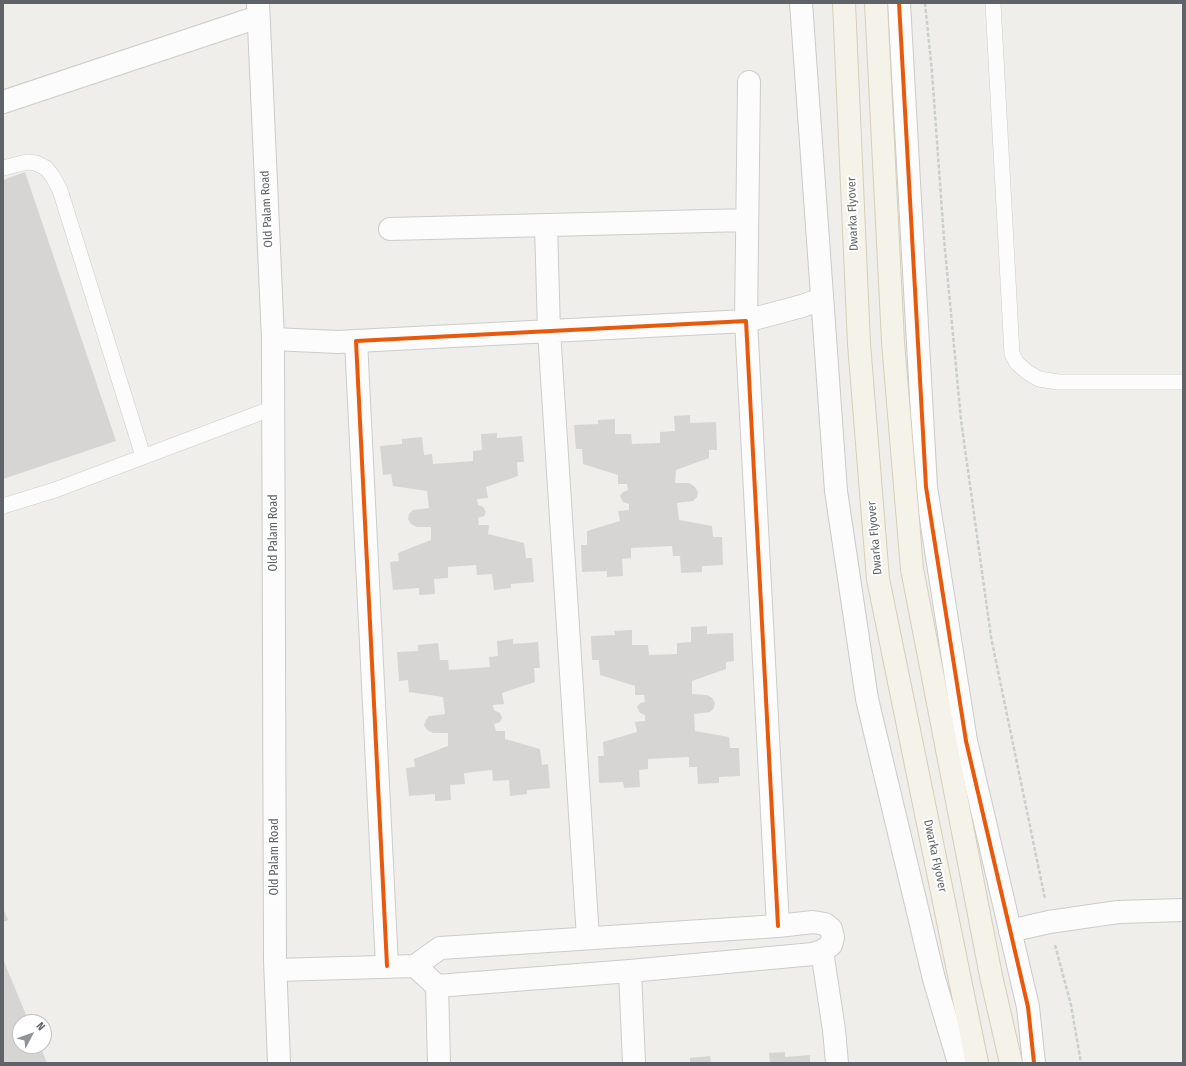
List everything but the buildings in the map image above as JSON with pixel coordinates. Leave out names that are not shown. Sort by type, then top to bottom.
[{"type":"main road","name":"Dwarka Flyover","points":[[844,3],[859,344],[878,579],[977,1063]]},
{"type":"main road","points":[[876,3],[893,342],[912,569],[991,976],[1011,1063]]},
{"type":"street","points":[[801,3],[836,491],[867,699],[934,979],[959,1063]]},
{"type":"street","points":[[899,3],[926,487],[966,741],[1028,1007],[1034,1063]]},
{"type":"street","points":[[3,102],[258,10]]},
{"type":"street","name":"Old Palam Road","points":[[258,10],[273,339],[276,970],[279,1063]]},
{"type":"street","points":[[749,82],[746,321],[778,926]]},
{"type":"street","points":[[390,229],[747,220]]},
{"type":"street","points":[[546,225],[549,331],[588,938]]},
{"type":"street","points":[[273,339],[338,342],[746,321],[822,299]]},
{"type":"street","points":[[356,341],[387,966]]},
{"type":"street","points":[[1010,931],[1049,922],[1118,912],[1183,910]]},
{"type":"street","points":[[276,970],[415,966],[440,948],[778,926],[813,922],[825,924],[831,929],[833,937],[830,945],[822,951],[805,955],[630,971],[437,986]]},
{"type":"street","points":[[822,951],[834,1030],[837,1063]]},
{"type":"street","points":[[415,966],[437,986],[439,1063]]},
{"type":"street","points":[[630,971],[634,1063]]},
{"type":"lane","points":[[993,3],[1012,354],[1017,363],[1027,372],[1039,379],[1052,381],[1183,382]]},
{"type":"lane","points":[[3,168],[27,162],[36,163],[46,168],[60,190],[143,456]]},
{"type":"lane","points":[[3,506],[55,490],[273,408]]},
{"type":"path","points":[[925,3],[932,72],[944,239],[962,420],[990,629],[1049,922],[1071,1005],[1081,1063]]},
{"type":"cycle path","points":[[899,3],[926,487],[966,741],[1028,1007],[1034,1063]]},
{"type":"cycle path","points":[[387,966],[356,341],[746,321],[778,926]]}]
